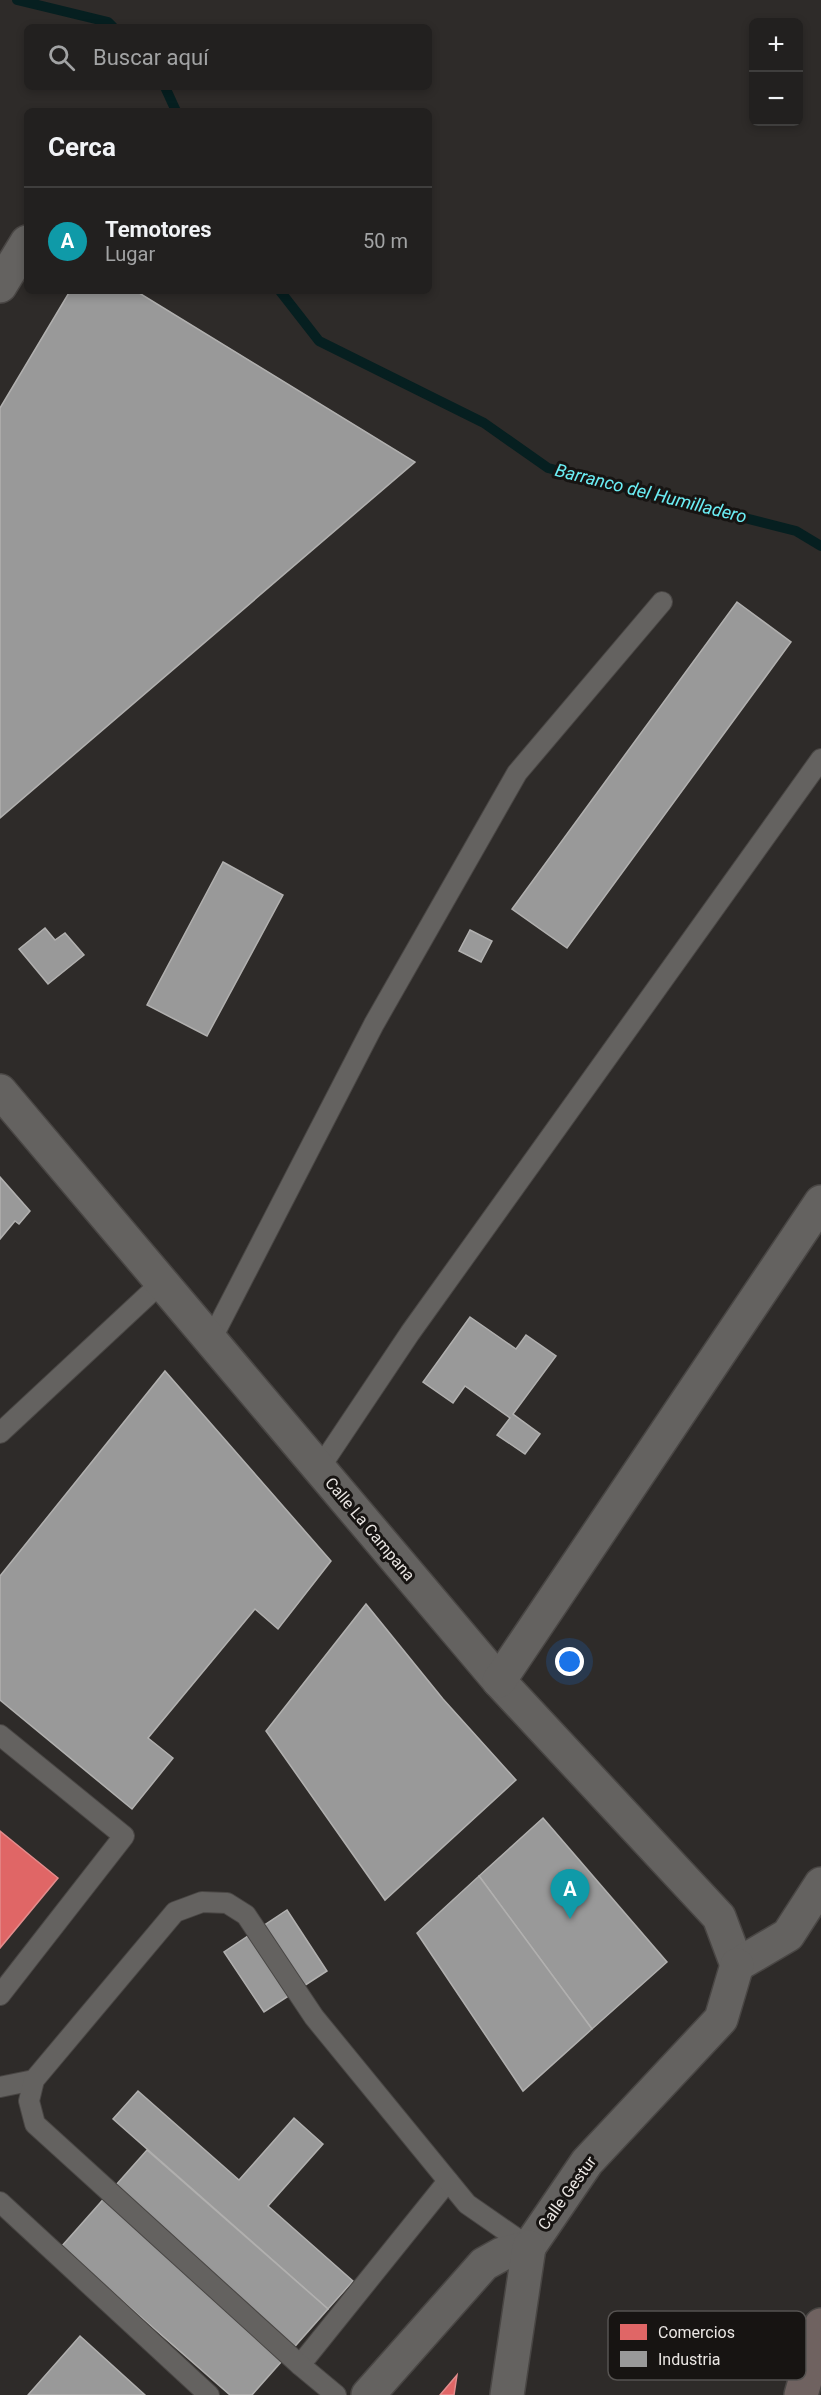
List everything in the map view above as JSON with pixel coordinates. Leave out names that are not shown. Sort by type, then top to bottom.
[{"type":"highway","points":[[806,2378],[821,2325]]},
{"type":"highway","points":[[801,2395],[805,2380]]},
{"type":"street","points":[[0,286],[24,247]]},
{"type":"street","name":"Calle La Campana","points":[[0,1091],[499,1682],[719,1917],[737,1965]]},
{"type":"street","points":[[499,1682],[821,1202]]},
{"type":"street","points":[[737,1965],[788,1935],[821,1884]]},
{"type":"street","name":"Calle Gestur","points":[[368,2395],[484,2264],[502,2254],[529,2247],[587,2162],[721,2019],[737,1965]]},
{"type":"street","points":[[507,2395],[529,2247]]},
{"type":"lane","points":[[210,1342],[374,1024],[517,773],[662,602]]},
{"type":"lane","points":[[319,1469],[410,1333],[821,759]]},
{"type":"lane","points":[[0,1432],[161,1283]]},
{"type":"lane","points":[[0,1735],[124,1836],[0,1995]]},
{"type":"lane","points":[[336,2395],[35,2124],[29,2101],[34,2080],[175,1912],[202,1902],[227,1903],[246,1915],[314,2017],[467,2204],[529,2247]]},
{"type":"lane","points":[[0,2087],[34,2080]]},
{"type":"lane","points":[[300,2365],[448,2181]]},
{"type":"lane","points":[[0,2202],[209,2395]]},
{"type":"building: Comercios","points":[[0,1831],[58,1878],[0,1948]]},
{"type":"building: Comercios","points":[[457,2375],[454,2395],[440,2395]]},
{"type":"building: Industria","points":[[68,294],[141,294],[415,462],[0,818],[0,408]]},
{"type":"building: Industria","points":[[737,602],[791,642],[567,948],[512,909]]},
{"type":"building: Industria","points":[[223,862],[283,895],[207,1036],[147,1005]]},
{"type":"building: Industria","points":[[45,928],[55,940],[65,933],[84,955],[48,984],[19,949]]},
{"type":"building: Industria","points":[[470,930],[492,941],[481,962],[459,951]]},
{"type":"building: Industria","points":[[0,1177],[30,1211],[19,1224],[15,1221],[0,1239]]},
{"type":"building: Industria","points":[[470,1317],[516,1349],[526,1335],[556,1356],[513,1414],[540,1434],[525,1454],[497,1435],[510,1418],[465,1386],[453,1403],[423,1382]]},
{"type":"building: Industria","points":[[165,1371],[331,1561],[278,1629],[255,1609],[148,1738],[173,1758],[132,1809],[0,1700],[0,1576]]},
{"type":"building: Industria","points":[[366,1604],[443,1699],[516,1780],[385,1900],[266,1731]]},
{"type":"building: Industria","points":[[543,1818],[667,1962],[592,2029],[479,1876]]},
{"type":"building: Industria","points":[[479,1876],[592,2029],[523,2091],[417,1933]]},
{"type":"building: Industria","points":[[287,1910],[327,1971],[264,2012],[224,1952]]},
{"type":"building: Industria","points":[[138,2091],[239,2180],[294,2118],[323,2144],[268,2206],[353,2281],[328,2309],[113,2119]]},
{"type":"building: Industria","points":[[147,2150],[328,2309],[252,2395],[230,2395],[61,2247]]},
{"type":"building: Industria","points":[[80,2336],[145,2395],[28,2395]]},
{"type":"waterway","name":"Barranco del Humilladero","points":[[17,0],[110,24]]},
{"type":"waterway","name":"Barranco del Humilladero","points":[[166,90],[175,108]]},
{"type":"waterway","name":"Barranco del Humilladero","points":[[282,294],[319,341],[484,423],[548,468],[796,531],[821,546]]},
{"type":"place","name":"Temotores","points":[[570,1919]]}]
